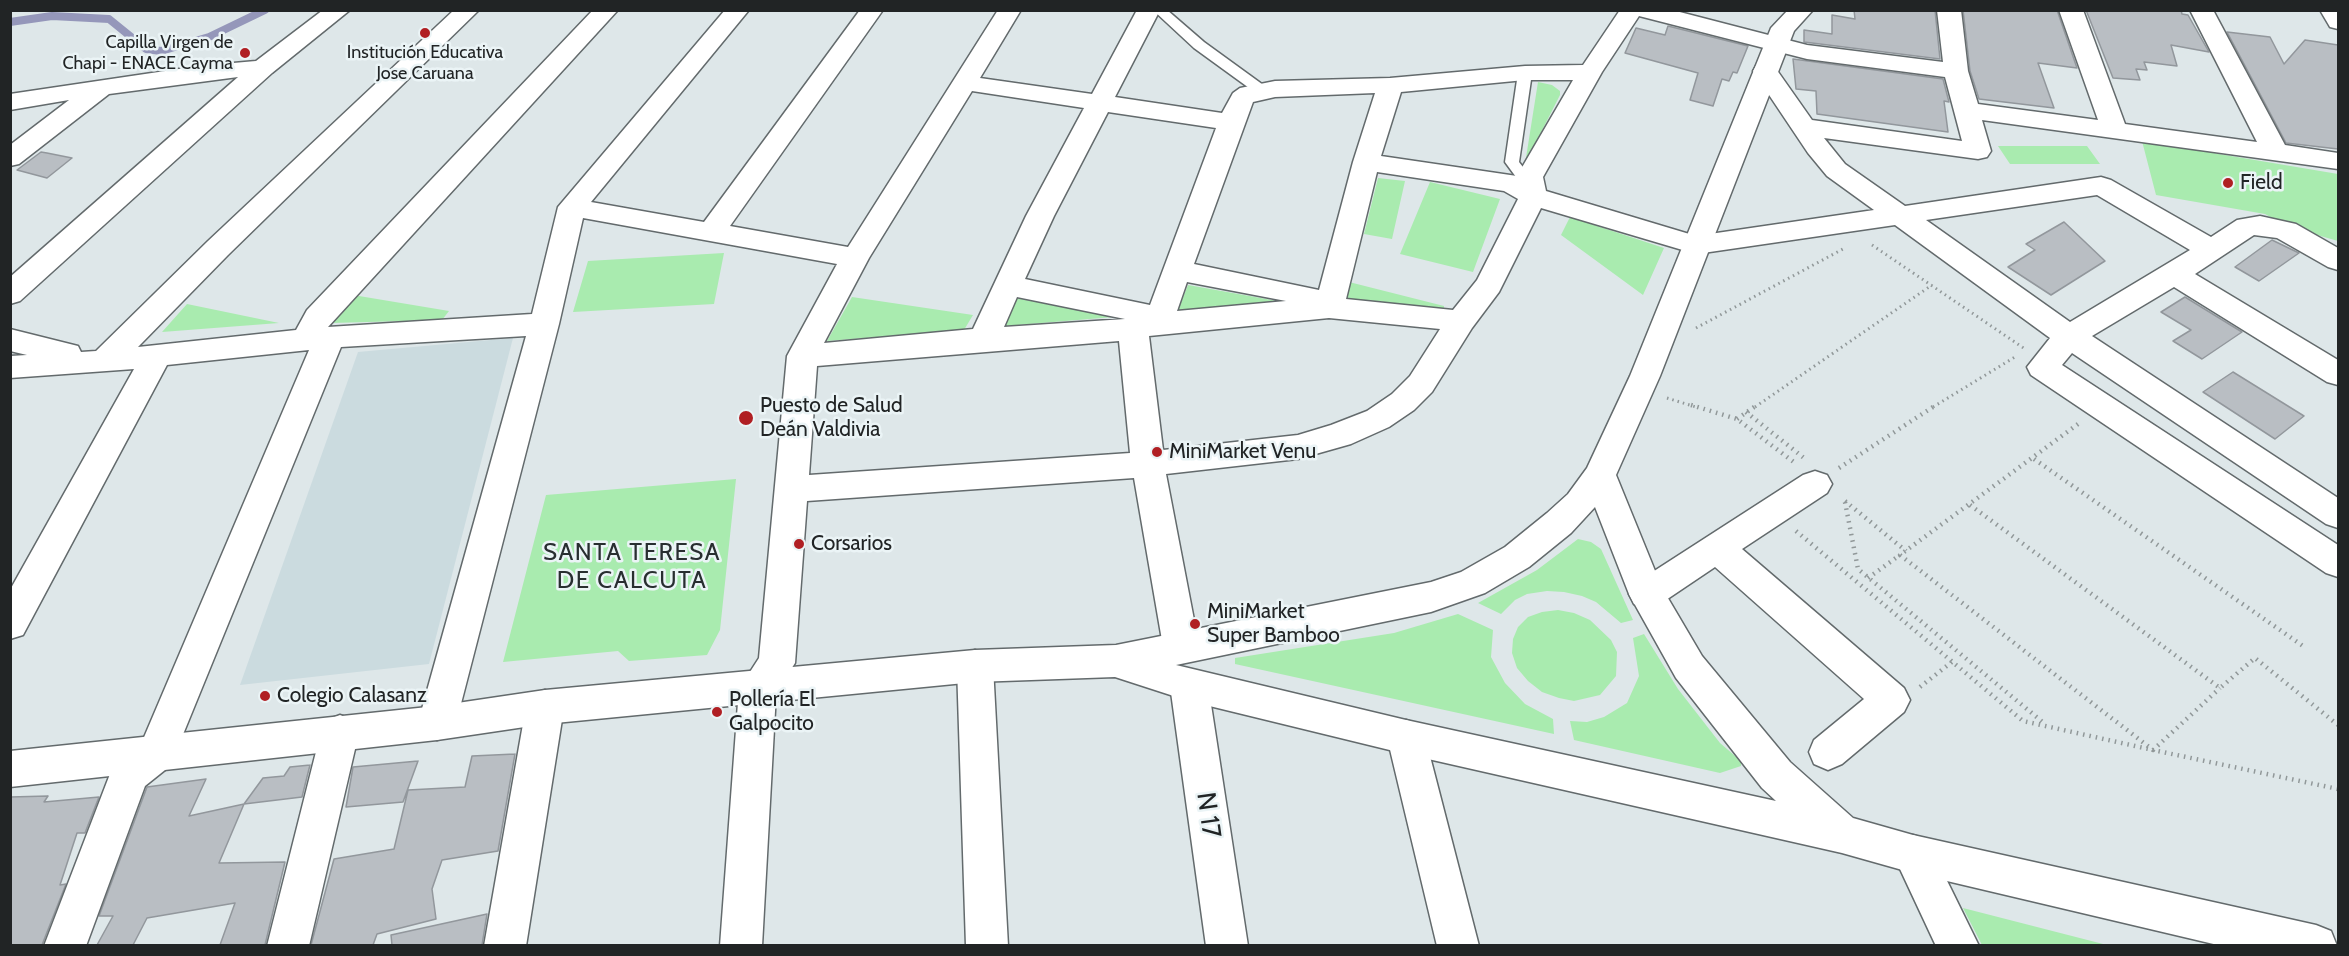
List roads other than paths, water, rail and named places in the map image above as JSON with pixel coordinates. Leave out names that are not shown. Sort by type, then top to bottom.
[{"type":"street","points":[[10,294],[263,68],[339,10]]},
{"type":"street","points":[[101,362],[468,10]]},
{"type":"street","points":[[65,945],[130,774],[156,754],[317,339],[318,317],[608,10]]},
{"type":"street","points":[[437,723],[544,324],[572,207],[738,10]]},
{"type":"street","points":[[712,231],[872,10]]},
{"type":"street","points":[[741,945],[758,689],[777,663],[802,356],[855,258],[1010,10]]},
{"type":"street","points":[[983,339],[1040,216],[1149,10]]},
{"type":"street","points":[[791,489],[1148,464],[1298,447],[1361,427],[1403,402],[1421,384],[1461,321],[1490,285],[1531,186],[1590,72],[1632,10]]},
{"type":"street","points":[[1642,10],[1807,52],[1956,71]]},
{"type":"street","points":[[10,769],[437,723],[545,707],[758,689],[975,666],[1115,661],[1181,646],[1381,609],[1431,597],[1473,583],[1517,556],[1559,523],[1580,503],[1600,475],[1645,376],[1783,28],[1802,10]]},
{"type":"street","points":[[1803,127],[1978,151],[1956,71],[1949,10]]},
{"type":"street","points":[[2071,10],[2114,129]]},
{"type":"street","points":[[2201,10],[2275,152]]},
{"type":"street","points":[[2331,10],[2338,22]]},
{"type":"street","points":[[10,102],[199,73],[263,68]]},
{"type":"street","points":[[1765,71],[1836,170],[2069,336],[2338,515]]},
{"type":"street","points":[[1145,326],[1177,270],[1231,122],[1242,98],[1260,90],[1390,85],[1525,72],[1590,72]]},
{"type":"street","points":[[966,83],[1231,122]]},
{"type":"street","points":[[1329,308],[1366,162],[1390,85]]},
{"type":"street","points":[[10,158],[102,88]]},
{"type":"street","points":[[1966,111],[2114,129],[2338,161]]},
{"type":"street","points":[[1366,162],[1531,186],[1696,245],[2101,186],[2212,250]]},
{"type":"street","points":[[572,207],[855,258]]},
{"type":"street","points":[[2338,261],[2286,231],[2260,225],[2247,226],[2174,274],[2069,336],[2042,368],[2338,563]]},
{"type":"street","points":[[1177,270],[1305,295],[1329,308]]},
{"type":"street","points":[[2174,274],[2338,374]]},
{"type":"street","points":[[1007,285],[1137,311],[1145,326],[1148,464],[1181,646]]},
{"type":"street","points":[[802,356],[1329,308],[1461,321]]},
{"type":"street","points":[[10,367],[101,362],[158,354],[317,339],[544,324]]},
{"type":"street","points":[[10,340],[101,362]]},
{"type":"street","points":[[10,624],[158,354]]},
{"type":"street","points":[[1600,475],[1647,594],[1689,667],[1776,775],[1842,834]]},
{"type":"street","points":[[1647,594],[1826,477]]},
{"type":"street","points":[[1718,549],[1891,700],[1828,752]]},
{"type":"street","points":[[1115,661],[1190,685],[1842,834],[1912,855],[2316,945]]},
{"type":"street","points":[[975,666],[987,945]]},
{"type":"street","name":"N 17","points":[[1190,685],[1227,945]]},
{"type":"street","points":[[505,945],[545,707]]},
{"type":"street","points":[[288,945],[340,732]]},
{"type":"street","points":[[1406,736],[1458,945]]},
{"type":"street","points":[[1912,855],[1958,945]]},
{"type":"lane","points":[[1159,10],[1199,45],[1260,90]]},
{"type":"lane","points":[[1525,72],[1512,162],[1531,186]]},
{"type":"waterway","points":[[10,22],[52,16],[109,19],[146,49],[161,51],[209,37],[265,10]]},
{"type":"place","name":"Institución Educativa Jose Caruana","points":[[425,33]]},
{"type":"place","name":"Capilla Virgen de Chapi - ENACE Cayma","points":[[245,53]]},
{"type":"place","name":"Field","points":[[2228,183]]},
{"type":"place","name":"Puesto de Salud Deán Valdivia","points":[[746,418]]},
{"type":"place","name":"MiniMarket Venu","points":[[1157,452]]},
{"type":"place","name":"Corsarios","points":[[799,544]]},
{"type":"place","name":"MiniMarket Super Bamboo","points":[[1195,624]]},
{"type":"place","name":"Colegio Calasanz","points":[[265,696]]},
{"type":"place","name":"Pollería El Galpocito","points":[[717,712]]},
{"type":"district","name":"SANTA TERESA DE CALCUTA","points":[[632,567]]}]
